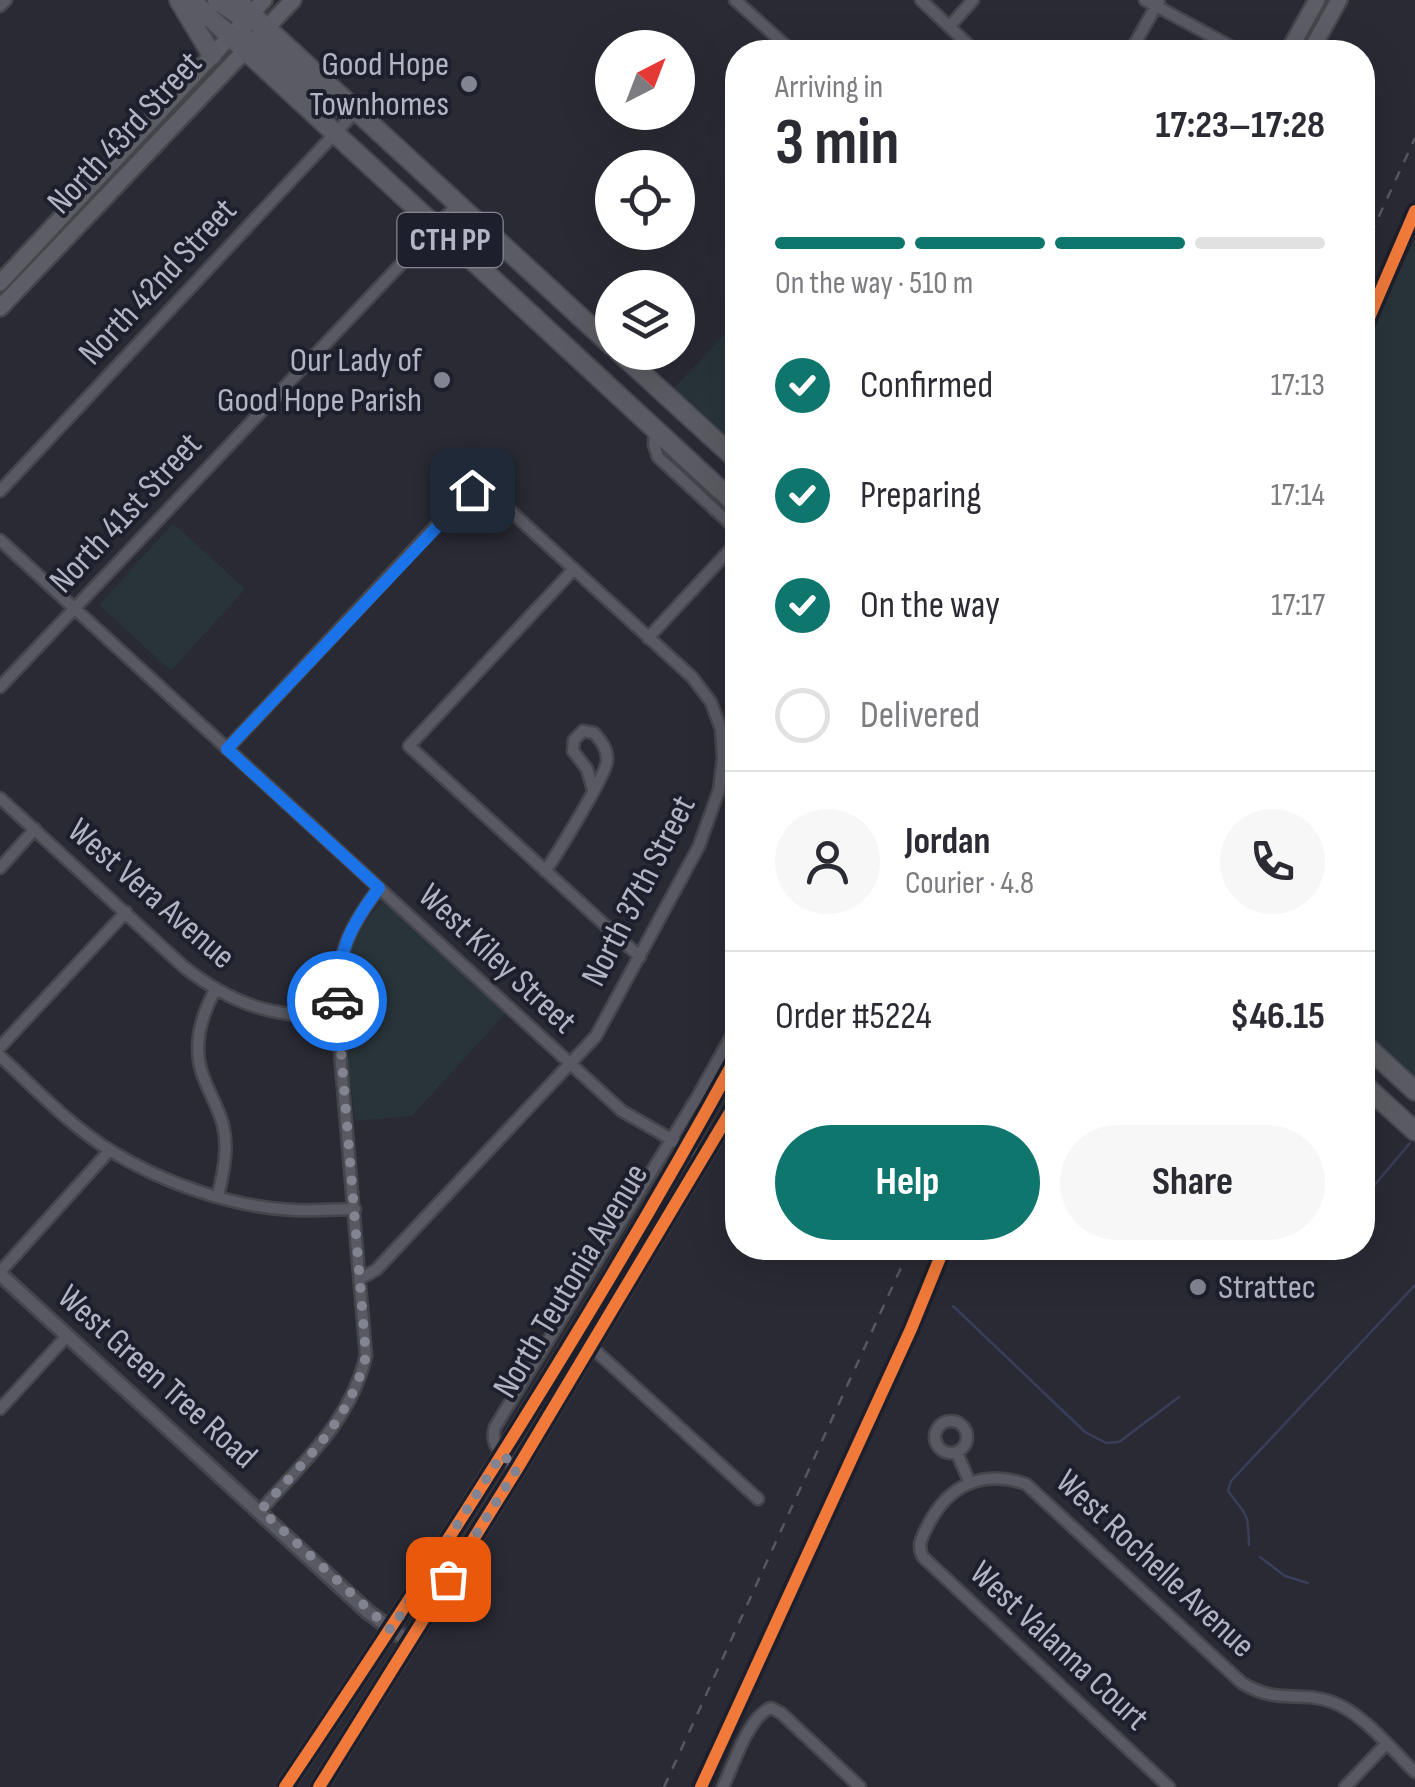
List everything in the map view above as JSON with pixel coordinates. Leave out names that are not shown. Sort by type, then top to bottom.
[{"type":"main road","points":[[179,0],[212,56]]},
{"type":"main road","name":"CTH PP","points":[[191,0],[231,36],[250,45],[336,134],[725,494]]},
{"type":"main road","points":[[217,0],[254,11]]},
{"type":"main road","points":[[236,0],[254,11],[267,28]]},
{"type":"main road","name":"North 43rd Street","points":[[0,308],[293,0]]},
{"type":"main road","points":[[1295,40],[1317,0]]},
{"type":"main road","points":[[1317,40],[1339,0]]},
{"type":"main road","name":"North 43rd Street","points":[[0,283],[254,11]]},
{"type":"main road","name":"CTH PP","points":[[267,28],[595,330]]},
{"type":"main road","points":[[250,45],[324,104],[356,111]]},
{"type":"main road","points":[[639,370],[725,449]]},
{"type":"main road","points":[[1375,1054],[1415,1091]]},
{"type":"main road","name":"North Teutonia Avenue","points":[[286,1787],[502,1454],[575,1332],[679,1143],[725,1074]]},
{"type":"main road","points":[[1375,1094],[1415,1132]]},
{"type":"main road","name":"North Teutonia Avenue","points":[[319,1787],[517,1469],[725,1122]]},
{"type":"street","points":[[0,6],[6,0]]},
{"type":"street","points":[[735,0],[780,40]]},
{"type":"street","points":[[921,0],[964,40]]},
{"type":"street","points":[[950,26],[973,0]]},
{"type":"street","points":[[1144,0],[1158,3],[1221,40]]},
{"type":"street","points":[[1137,40],[1158,3]]},
{"type":"street","name":"North 42nd Street","points":[[0,491],[356,111]]},
{"type":"street","name":"North 41st Street","points":[[0,687],[458,204]]},
{"type":"street","points":[[655,429],[658,457],[725,519]]},
{"type":"street","points":[[227,749],[464,497],[480,487],[648,638],[725,555]]},
{"type":"street","name":"West Kiley Street","points":[[0,540],[622,1111],[704,1158]]},
{"type":"street","points":[[572,570],[409,746],[640,957]]},
{"type":"street","name":"North 37th Street","points":[[361,1278],[376,1270],[596,1036],[699,846],[720,790],[721,729],[711,702],[692,677],[648,638]]},
{"type":"street","points":[[545,871],[592,790],[607,762],[604,744],[594,732],[583,731],[574,740],[573,751],[587,770],[592,790]]},
{"type":"street","name":"West Vera Avenue","points":[[0,798],[184,967],[215,990],[255,1008],[293,1017],[337,1017]]},
{"type":"street","points":[[0,868],[35,829]]},
{"type":"street","points":[[261,1510],[342,1418],[358,1386],[366,1356],[337,1017],[337,970],[352,923],[379,888]]},
{"type":"street","points":[[0,1048],[126,912]]},
{"type":"street","points":[[215,990],[200,1025],[198,1055],[202,1076],[224,1128],[226,1158],[218,1196]]},
{"type":"street","name":"North Teutonia Avenue","points":[[502,1454],[492,1436],[495,1426],[679,1143],[725,1050]]},
{"type":"street","points":[[0,1056],[110,1150],[160,1176],[218,1196],[290,1210],[354,1209]]},
{"type":"street","points":[[0,1273],[110,1150]]},
{"type":"street","name":"West Green Tree Road","points":[[0,1273],[66,1338],[409,1642]]},
{"type":"street","points":[[575,1332],[758,1499]]},
{"type":"street","points":[[0,1409],[66,1338]]},
{"type":"street","points":[[957,1453],[968,1482]]},
{"type":"street","points":[[502,1454],[517,1469]]},
{"type":"street","name":"West Rochelle Avenue","points":[[968,1482],[1000,1477],[1026,1484],[1242,1683],[1267,1696],[1330,1701],[1351,1713],[1415,1772]]},
{"type":"street","name":"West Valanna Court","points":[[968,1482],[939,1505],[920,1542],[924,1558],[1170,1787]]},
{"type":"street","points":[[723,1787],[754,1720],[768,1708],[778,1710],[860,1787]]},
{"type":"street","points":[[1346,1787],[1386,1744]]},
{"type":"shaded area","points":[[1415,238],[1415,1079],[1375,1041],[1375,325]]},
{"type":"shaded area","points":[[725,333],[725,437],[673,389],[695,370]]},
{"type":"shaded area","points":[[173,523],[245,589],[171,671],[99,605]]},
{"type":"shaded area","points":[[384,901],[505,1014],[412,1116],[355,1121],[343,1011],[345,969],[355,937]]},
{"type":"waterway","points":[[1375,1185],[1410,1143]]},
{"type":"waterway","points":[[1249,1545],[1246,1515],[1228,1491],[1231,1481],[1415,1285]]},
{"type":"waterway","points":[[953,1306],[1085,1432],[1106,1443],[1119,1442],[1179,1397]]},
{"type":"waterway","points":[[1260,1557],[1285,1576],[1308,1583]]},
{"type":"railway","points":[[1375,225],[1415,138]]},
{"type":"railway","points":[[664,1787],[905,1260]]},
{"type":"cycle path","points":[[1375,304],[1415,211]]},
{"type":"cycle path","points":[[285,1787],[520,1426],[725,1077]]},
{"type":"cycle path","points":[[319,1787],[517,1469],[725,1121]]},
{"type":"cycle path","points":[[701,1787],[939,1260]]},
{"type":"way so far","points":[[337,1001],[366,1356],[358,1386],[342,1418],[261,1510],[391,1630],[502,1454],[517,1469],[448,1579]]},
{"type":"place","name":"Good Hope Townhomes","points":[[469,84]]},
{"type":"place","name":"Our Lady of Good Hope Parish","points":[[442,380]]},
{"type":"place","name":"Strattec","points":[[1198,1287]]},
{"type":"route","points":[[337,1001],[337,970],[352,923],[379,888],[227,749],[472,490]]}]
